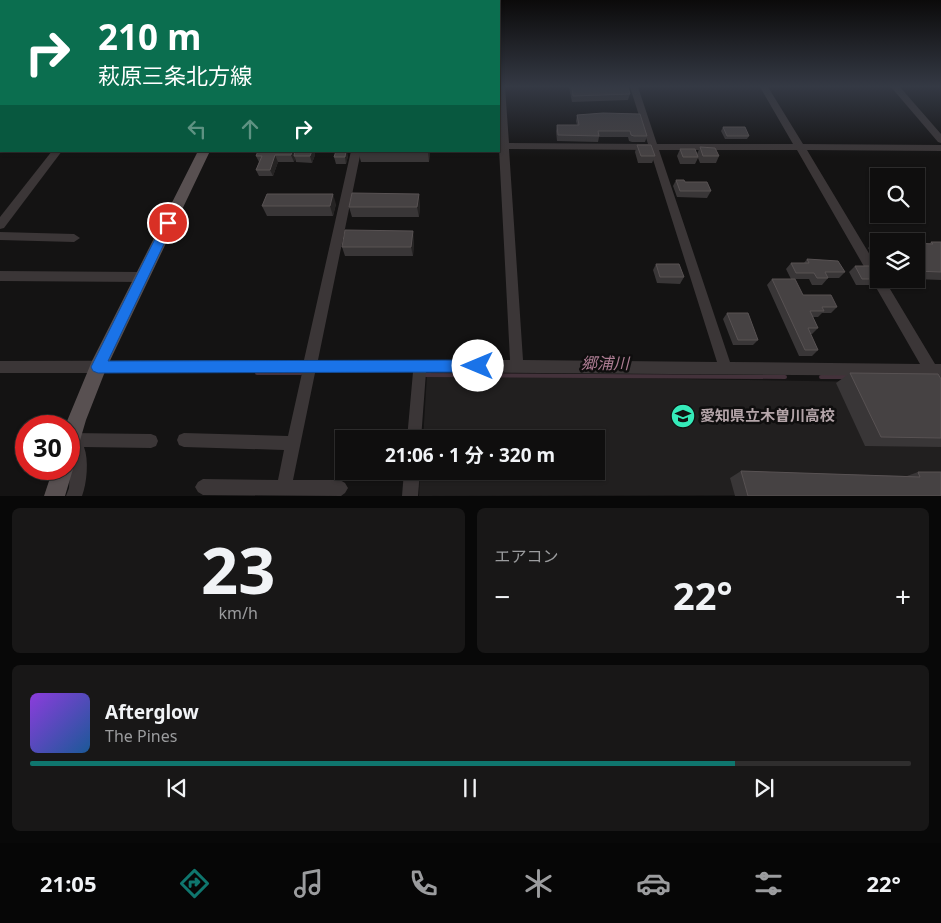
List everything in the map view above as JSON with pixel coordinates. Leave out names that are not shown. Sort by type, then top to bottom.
[{"type":"main road","points":[[80,416],[98,367],[204,152]]},
{"type":"main road","points":[[54,496],[59,480]]},
{"type":"street","points":[[501,110],[501,146],[517,366]]},
{"type":"street","points":[[641,110],[725,367]]},
{"type":"street","points":[[777,110],[936,370],[941,386]]},
{"type":"street","points":[[915,110],[941,140]]},
{"type":"street","points":[[501,146],[941,148]]},
{"type":"street","points":[[0,225],[56,152]]},
{"type":"street","points":[[283,492],[356,152]]},
{"type":"street","points":[[0,236],[74,238]]},
{"type":"street","points":[[0,276],[142,277]]},
{"type":"street","points":[[415,430],[420,366]]},
{"type":"street","points":[[0,367],[517,366],[936,370]]},
{"type":"street","points":[[184,440],[293,443]]},
{"type":"street","points":[[80,443],[151,441]]},
{"type":"street","points":[[74,496],[77,480]]},
{"type":"street","points":[[410,496],[411,480]]},
{"type":"street","points":[[203,487],[283,492],[340,488]]},
{"type":"shaded area","name":"愛知県立木曽川高校","points":[[427,375],[935,383],[941,393],[941,495],[419,496],[420,480],[605,480],[605,430],[424,430]]},
{"type":"building","points":[[603,113],[640,114],[647,136],[634,136],[631,135],[630,131],[598,131],[599,136],[558,135],[557,125],[579,125],[577,115]]},
{"type":"building","points":[[723,127],[745,127],[749,136],[727,136]]},
{"type":"building","points":[[637,145],[651,145],[655,156],[641,156]]},
{"type":"building","points":[[700,147],[715,148],[719,156],[703,156]]},
{"type":"building","points":[[680,149],[695,149],[698,157],[683,157]]},
{"type":"building","points":[[258,152],[292,152],[291,155],[275,155],[270,170],[256,170],[262,156],[256,156]]},
{"type":"building","points":[[295,152],[312,152],[310,156],[294,156]]},
{"type":"building","points":[[336,152],[346,152],[345,157],[334,157]]},
{"type":"building","points":[[676,180],[707,182],[711,191],[680,191]]},
{"type":"building","points":[[352,193],[419,194],[417,207],[349,207]]},
{"type":"building","points":[[267,194],[333,194],[330,206],[262,206]]},
{"type":"building","points":[[345,230],[413,231],[411,247],[342,247]]},
{"type":"building","points":[[931,242],[941,242],[941,272],[925,271],[925,244],[933,244]]},
{"type":"building","points":[[807,259],[838,261],[845,272],[825,272],[828,278],[817,278],[814,273],[796,273],[791,263],[809,263]]},
{"type":"building","points":[[656,264],[679,264],[684,277],[660,277]]},
{"type":"building","points":[[855,266],[870,266],[870,279],[862,279]]},
{"type":"building","points":[[772,279],[795,279],[803,295],[831,295],[837,307],[822,307],[824,311],[810,311],[818,328],[808,328],[818,350],[805,350]]},
{"type":"building","points":[[727,313],[748,313],[758,340],[738,340]]},
{"type":"building","points":[[850,373],[938,374],[941,379],[941,438],[881,437]]},
{"type":"building","points":[[741,471],[920,477],[918,472],[941,472],[941,496],[748,496]]},
{"type":"waterway","name":"郷浦川","points":[[257,373],[301,373]]},
{"type":"waterway","name":"郷浦川","points":[[425,375],[785,377]]},
{"type":"waterway","name":"郷浦川","points":[[821,377],[848,377]]},
{"type":"place","name":"愛知県立木曽川高校","points":[[683,416]]},
{"type":"route","points":[[168,223],[98,367],[478,366]]}]
